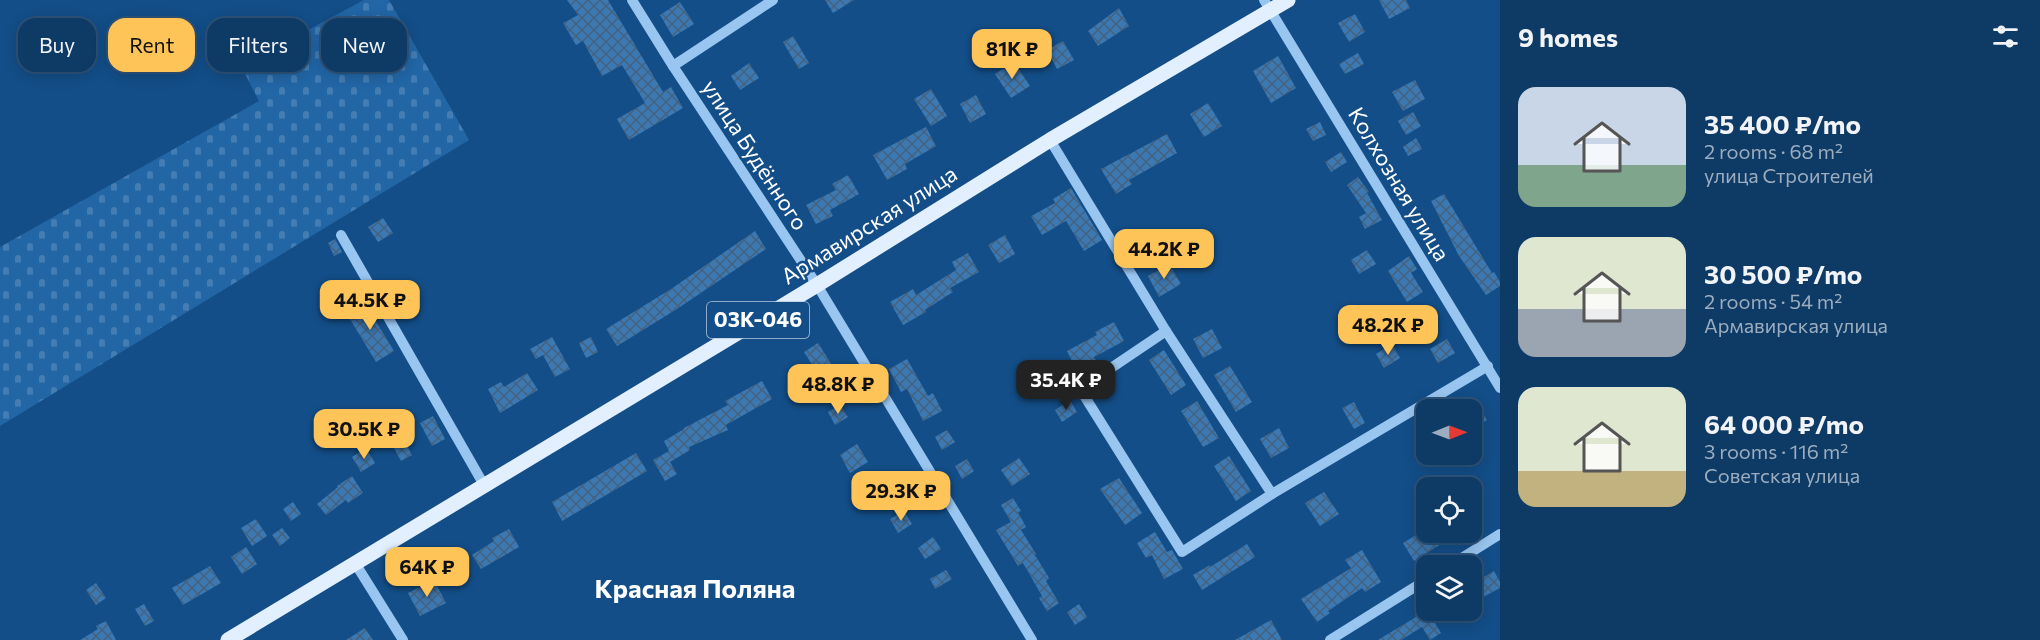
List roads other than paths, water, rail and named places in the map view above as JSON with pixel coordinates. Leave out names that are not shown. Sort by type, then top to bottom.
[{"type":"main road","name":"Армавирская улица","points":[[228,640],[817,285],[1267,5],[1288,0]]},
{"type":"street","name":"улица Будённого","points":[[632,0],[817,285],[1032,640]]},
{"type":"street","points":[[673,66],[773,0]]},
{"type":"street","name":"Колхозная улица","points":[[1267,5],[1500,388]]},
{"type":"street","points":[[1050,140],[1166,331],[1272,494]]},
{"type":"street","points":[[341,235],[484,485]]},
{"type":"street","points":[[1166,331],[1080,389],[1182,552],[1272,494],[1488,366]]},
{"type":"street","points":[[1467,555],[1500,534]]},
{"type":"street","points":[[355,563],[403,640]]},
{"type":"street","points":[[1330,640],[1416,586]]},
{"type":"district","name":"Красная Поляна","points":[[695,589]]}]
